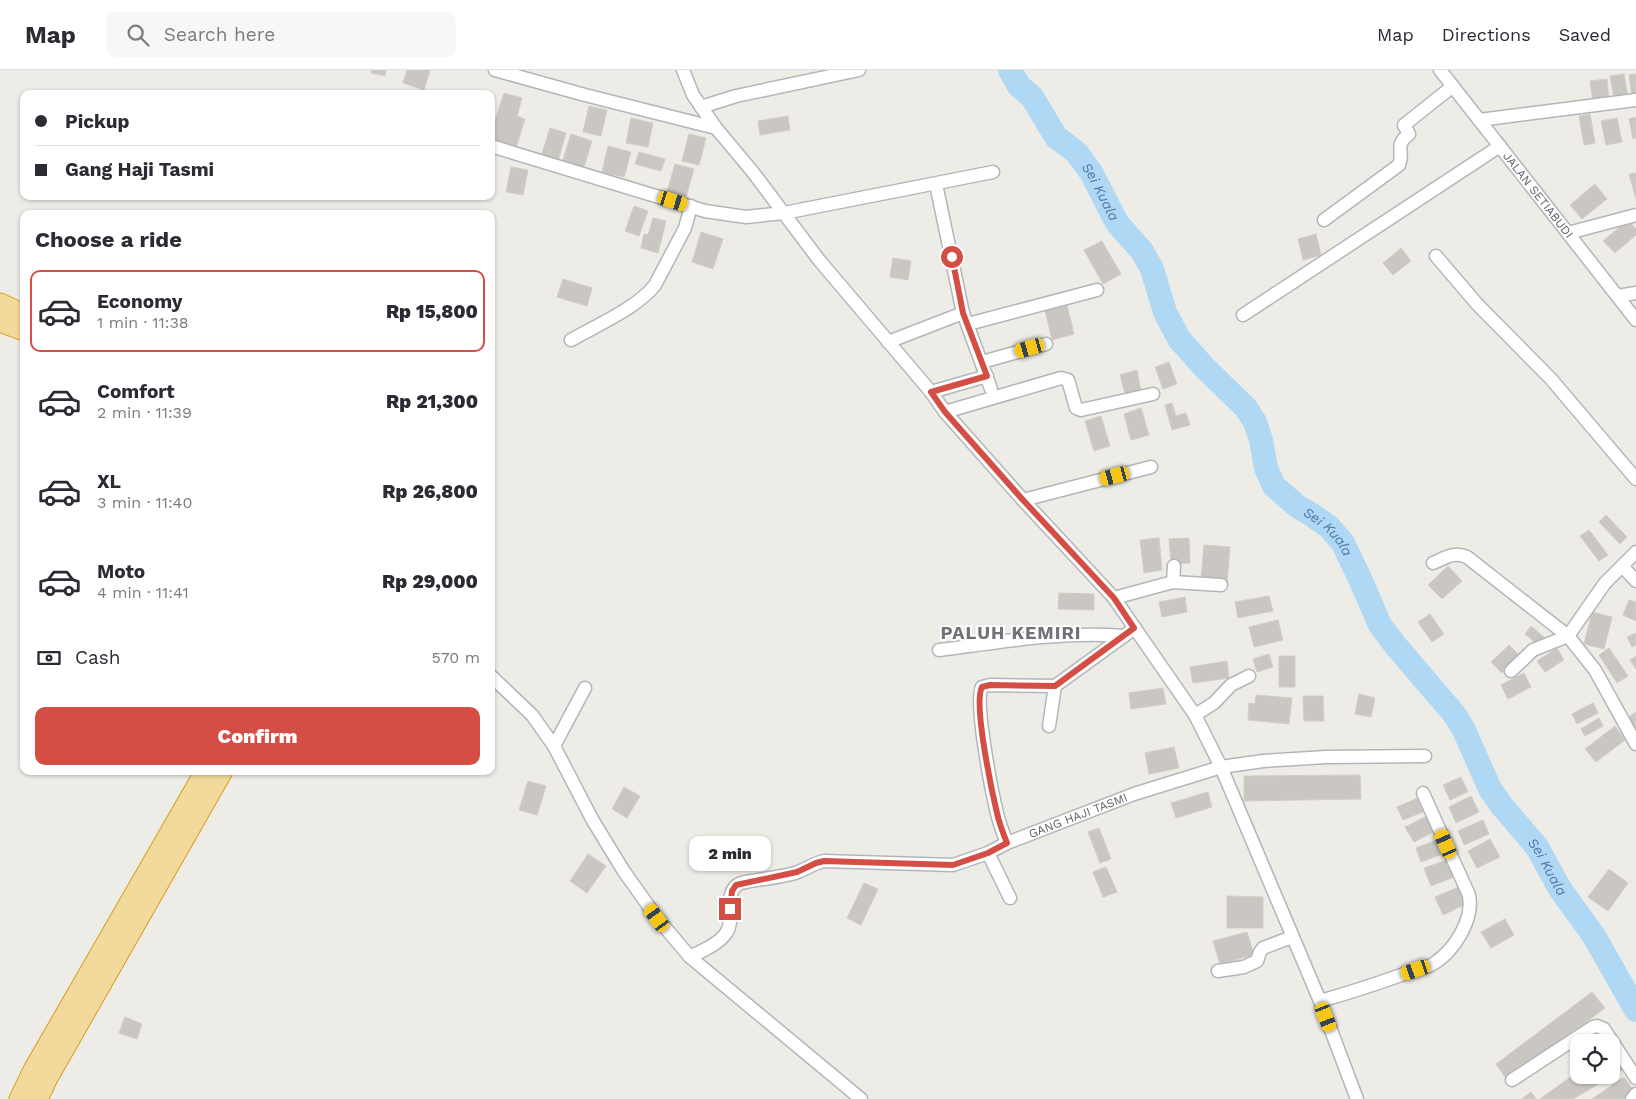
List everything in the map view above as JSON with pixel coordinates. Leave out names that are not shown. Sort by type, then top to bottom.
[{"type":"highway","points":[[0,303],[20,312]]},
{"type":"highway","points":[[0,322],[20,329]]},
{"type":"highway","points":[[19,1099],[33,1070],[203,775]]},
{"type":"highway","points":[[38,1099],[53,1069],[221,775]]},
{"type":"street","points":[[495,70],[585,96],[716,128]]},
{"type":"street","points":[[683,70],[693,95],[716,128],[819,260],[931,392],[945,412],[1114,598],[1195,715],[1221,767],[1320,1000],[1358,1099]]},
{"type":"street","points":[[701,107],[736,96],[859,70]]},
{"type":"street","name":"JALAN SETIABUDI","points":[[1440,70],[1636,320]]},
{"type":"street","points":[[1324,220],[1399,165],[1400,144],[1409,134],[1404,125],[1453,86]]},
{"type":"street","points":[[1479,120],[1636,100]]},
{"type":"street","points":[[1243,315],[1500,146]]},
{"type":"street","points":[[495,147],[691,206],[721,214],[746,217],[784,213],[993,172]]},
{"type":"street","points":[[936,184],[966,318],[991,389]]},
{"type":"street","points":[[571,340],[648,293],[655,285],[682,234],[691,206]]},
{"type":"street","points":[[1568,233],[1636,215]]},
{"type":"street","points":[[1436,256],[1477,304],[1551,379],[1636,479]]},
{"type":"street","points":[[888,342],[966,318],[1097,290]]},
{"type":"street","points":[[1618,296],[1636,294]]},
{"type":"street","points":[[982,362],[1046,344]]},
{"type":"street","points":[[931,392],[987,376]]},
{"type":"street","points":[[945,412],[1061,378],[1068,380],[1076,408],[1081,410],[1153,394]]},
{"type":"street","points":[[1023,500],[1151,467]]},
{"type":"street","points":[[1511,671],[1533,650],[1568,636],[1606,583],[1636,552]]},
{"type":"street","points":[[1433,563],[1453,554],[1467,557],[1568,636],[1595,670],[1636,744]]},
{"type":"street","points":[[1173,582],[1174,566]]},
{"type":"street","points":[[1622,566],[1636,581]]},
{"type":"street","points":[[1114,598],[1173,582],[1221,585]]},
{"type":"street","points":[[1007,843],[997,815],[984,748],[979,691],[982,687],[990,685],[1055,686],[1134,628]]},
{"type":"street","points":[[939,650],[1078,635],[1124,636]]},
{"type":"street","points":[[1195,715],[1214,703],[1231,685],[1249,676]]},
{"type":"street","points":[[495,680],[532,715],[554,746],[592,819],[623,870],[657,918],[690,957],[861,1099]]},
{"type":"street","points":[[1049,726],[1055,686]]},
{"type":"street","points":[[554,746],[585,688]]},
{"type":"street","name":"GANG HAJI TASMI","points":[[690,957],[725,935],[729,925],[732,891],[736,885],[741,883],[797,872],[824,861],[953,865],[988,853],[1007,843],[1134,794],[1221,767],[1264,761],[1326,757],[1425,756]]},
{"type":"street","points":[[1320,1000],[1348,994],[1433,964],[1451,948],[1464,931],[1470,904],[1468,896],[1423,793]]},
{"type":"street","points":[[988,853],[1010,898]]},
{"type":"street","points":[[1218,971],[1251,964],[1257,961],[1263,948],[1292,937]]},
{"type":"street","points":[[1512,1080],[1597,1026],[1604,1029],[1636,1078]]},
{"type":"street","points":[[1632,1099],[1636,1094]]},
{"type":"building","points":[[372,70],[386,70],[385,76],[371,73]]},
{"type":"building","points":[[407,70],[430,70],[424,90],[403,83]]},
{"type":"building","points":[[1624,74],[1628,97],[1614,99],[1610,76]]},
{"type":"building","points":[[1636,74],[1636,96],[1632,97],[1629,75]]},
{"type":"building","points":[[1607,79],[1609,100],[1593,102],[1590,81]]},
{"type":"building","points":[[504,93],[522,98],[517,116],[525,119],[516,148],[495,141],[495,121]]},
{"type":"building","points":[[589,106],[607,110],[601,136],[583,132]]},
{"type":"building","points":[[1590,114],[1595,143],[1584,145],[1579,116]]},
{"type":"building","points":[[788,116],[790,130],[760,135],[758,121]]},
{"type":"building","points":[[1636,117],[1636,138],[1633,139],[1629,119]]},
{"type":"building","points":[[631,118],[653,123],[648,147],[626,143]]},
{"type":"building","points":[[1617,118],[1622,142],[1606,145],[1601,121]]},
{"type":"building","points":[[550,128],[566,133],[557,165],[540,160]]},
{"type":"building","points":[[571,134],[592,141],[583,170],[562,163]]},
{"type":"building","points":[[689,134],[706,138],[699,165],[682,161]]},
{"type":"building","points":[[608,146],[631,152],[624,177],[602,172]]},
{"type":"building","points":[[639,152],[665,159],[661,171],[635,164]]},
{"type":"building","points":[[675,164],[694,169],[686,197],[667,192]]},
{"type":"building","points":[[511,167],[528,170],[523,195],[506,192]]},
{"type":"building","points":[[1636,173],[1636,199],[1629,174]]},
{"type":"building","points":[[1595,184],[1607,199],[1582,219],[1570,205]]},
{"type":"building","points":[[634,206],[648,211],[639,236],[625,231]]},
{"type":"building","points":[[653,218],[666,221],[658,253],[641,248],[644,234],[648,235]]},
{"type":"building","points":[[1628,220],[1636,229],[1636,235],[1615,253],[1603,241]]},
{"type":"building","points":[[701,232],[723,239],[713,269],[692,262]]},
{"type":"building","points":[[1316,234],[1321,255],[1303,260],[1298,239]]},
{"type":"building","points":[[1102,241],[1121,274],[1103,284],[1084,250]]},
{"type":"building","points":[[1401,248],[1411,261],[1393,275],[1383,263]]},
{"type":"building","points":[[893,258],[911,261],[908,280],[890,277]]},
{"type":"building","points":[[563,279],[592,288],[587,306],[557,297]]},
{"type":"building","points":[[1067,305],[1074,334],[1052,340],[1045,310]]},
{"type":"building","points":[[1169,362],[1177,384],[1163,389],[1155,367]]},
{"type":"building","points":[[1137,370],[1142,396],[1126,397],[1120,375]]},
{"type":"building","points":[[1172,403],[1176,416],[1186,413],[1190,425],[1172,430],[1165,405]]},
{"type":"building","points":[[1141,408],[1149,435],[1131,440],[1124,414]]},
{"type":"building","points":[[1101,416],[1110,446],[1094,451],[1085,421]]},
{"type":"building","points":[[1606,515],[1627,537],[1620,544],[1599,522]]},
{"type":"building","points":[[1589,530],[1608,555],[1599,561],[1580,536]]},
{"type":"building","points":[[1159,538],[1162,570],[1144,573],[1140,540]]},
{"type":"building","points":[[1189,538],[1190,563],[1171,564],[1169,539]]},
{"type":"building","points":[[1204,545],[1230,547],[1227,582],[1201,580]]},
{"type":"building","points":[[1448,566],[1462,581],[1442,599],[1428,585]]},
{"type":"building","points":[[1059,593],[1094,594],[1094,610],[1058,609]]},
{"type":"building","points":[[1269,596],[1273,611],[1238,618],[1235,602]]},
{"type":"building","points":[[1185,597],[1187,612],[1162,617],[1159,602]]},
{"type":"building","points":[[1629,600],[1636,602],[1636,621],[1623,615]]},
{"type":"building","points":[[1592,612],[1612,617],[1604,649],[1584,644]]},
{"type":"building","points":[[1430,614],[1444,634],[1432,642],[1418,622]]},
{"type":"building","points":[[1278,620],[1283,640],[1254,647],[1249,627]]},
{"type":"building","points":[[1531,626],[1545,638],[1538,645],[1525,634]]},
{"type":"building","points":[[1636,633],[1636,645],[1632,647],[1627,637]]},
{"type":"building","points":[[1509,645],[1519,655],[1502,673],[1491,662]]},
{"type":"building","points":[[1557,648],[1564,660],[1545,672],[1537,661]]},
{"type":"building","points":[[1609,648],[1628,676],[1617,683],[1599,655]]},
{"type":"building","points":[[1269,654],[1273,667],[1257,672],[1253,659]]},
{"type":"building","points":[[1279,656],[1295,656],[1295,687],[1279,687]]},
{"type":"building","points":[[1636,656],[1636,669],[1630,660]]},
{"type":"building","points":[[1227,661],[1229,678],[1193,683],[1190,667]]},
{"type":"building","points":[[1524,673],[1531,687],[1508,699],[1501,685]]},
{"type":"building","points":[[1163,688],[1166,704],[1131,709],[1129,693]]},
{"type":"building","points":[[1359,694],[1375,698],[1371,717],[1355,714]]},
{"type":"building","points":[[1256,695],[1292,698],[1289,724],[1248,720],[1249,703],[1255,704]]},
{"type":"building","points":[[1303,696],[1323,696],[1324,721],[1304,721]]},
{"type":"building","points":[[1593,703],[1598,713],[1577,724],[1572,714]]},
{"type":"building","points":[[1636,712],[1636,733],[1626,719]]},
{"type":"building","points":[[1599,718],[1603,726],[1585,736],[1581,729]]},
{"type":"building","points":[[1615,726],[1625,740],[1596,762],[1585,749]]},
{"type":"building","points":[[1174,747],[1179,768],[1149,774],[1145,753]]},
{"type":"building","points":[[1360,775],[1361,799],[1244,801],[1244,776]]},
{"type":"building","points":[[1461,777],[1468,792],[1450,800],[1443,785]]},
{"type":"building","points":[[528,781],[546,786],[537,815],[519,810]]},
{"type":"building","points":[[624,787],[640,796],[627,818],[612,809]]},
{"type":"building","points":[[1208,792],[1212,807],[1176,818],[1171,803]]},
{"type":"building","points":[[1471,796],[1479,812],[1456,823],[1449,807]]},
{"type":"building","points":[[1418,798],[1423,812],[1403,820],[1397,807]]},
{"type":"building","points":[[1427,816],[1435,831],[1414,842],[1405,827]]},
{"type":"building","points":[[1483,820],[1489,834],[1464,845],[1458,831]]},
{"type":"building","points":[[1099,828],[1111,859],[1100,863],[1088,832]]},
{"type":"building","points":[[1439,839],[1445,853],[1421,862],[1416,848]]},
{"type":"building","points":[[1490,839],[1500,857],[1477,868],[1468,851]]},
{"type":"building","points":[[588,854],[606,866],[587,893],[570,881]]},
{"type":"building","points":[[1447,860],[1454,877],[1431,886],[1424,868]]},
{"type":"building","points":[[1106,867],[1117,892],[1103,897],[1093,872]]},
{"type":"building","points":[[1609,869],[1628,883],[1608,911],[1588,897]]},
{"type":"building","points":[[864,883],[878,889],[861,925],[847,918]]},
{"type":"building","points":[[1459,887],[1466,904],[1443,915],[1435,897]]},
{"type":"building","points":[[1227,896],[1263,897],[1263,928],[1227,928]]},
{"type":"building","points":[[1505,919],[1514,935],[1491,948],[1481,932]]},
{"type":"building","points":[[1247,932],[1254,955],[1220,964],[1213,941]]},
{"type":"building","points":[[1592,992],[1605,1008],[1508,1081],[1496,1064]]},
{"type":"building","points":[[125,1017],[142,1024],[137,1039],[119,1033]]},
{"type":"building","points":[[1570,1077],[1570,1084],[1598,1084],[1573,1099],[1540,1099]]},
{"type":"building","points":[[1624,1077],[1634,1091],[1623,1099],[1592,1099],[1614,1084],[1620,1084],[1620,1080]]},
{"type":"building","points":[[1531,1092],[1536,1099],[1522,1099]]},
{"type":"waterway","name":"Sei Kuala","points":[[1010,70],[1019,86],[1032,97],[1056,137],[1077,153],[1092,174],[1117,223],[1142,251],[1152,269],[1165,312],[1179,339],[1204,367],[1246,408],[1255,422],[1261,440],[1266,468],[1274,486],[1297,506],[1328,526],[1343,543],[1380,625],[1455,715],[1464,730],[1490,789],[1537,847],[1560,889],[1594,936],[1636,1010]]},
{"type":"district","name":"PALUH KEMIRI","points":[[1011,632]]},
{"type":"route","points":[[730,909],[730,898],[736,885],[797,872],[824,861],[943,866],[953,865],[988,853],[1007,843],[997,815],[984,748],[979,691],[982,687],[990,685],[1055,686],[1134,628],[1114,598],[1023,500],[945,412],[931,392],[987,376],[963,313],[952,257]]}]
